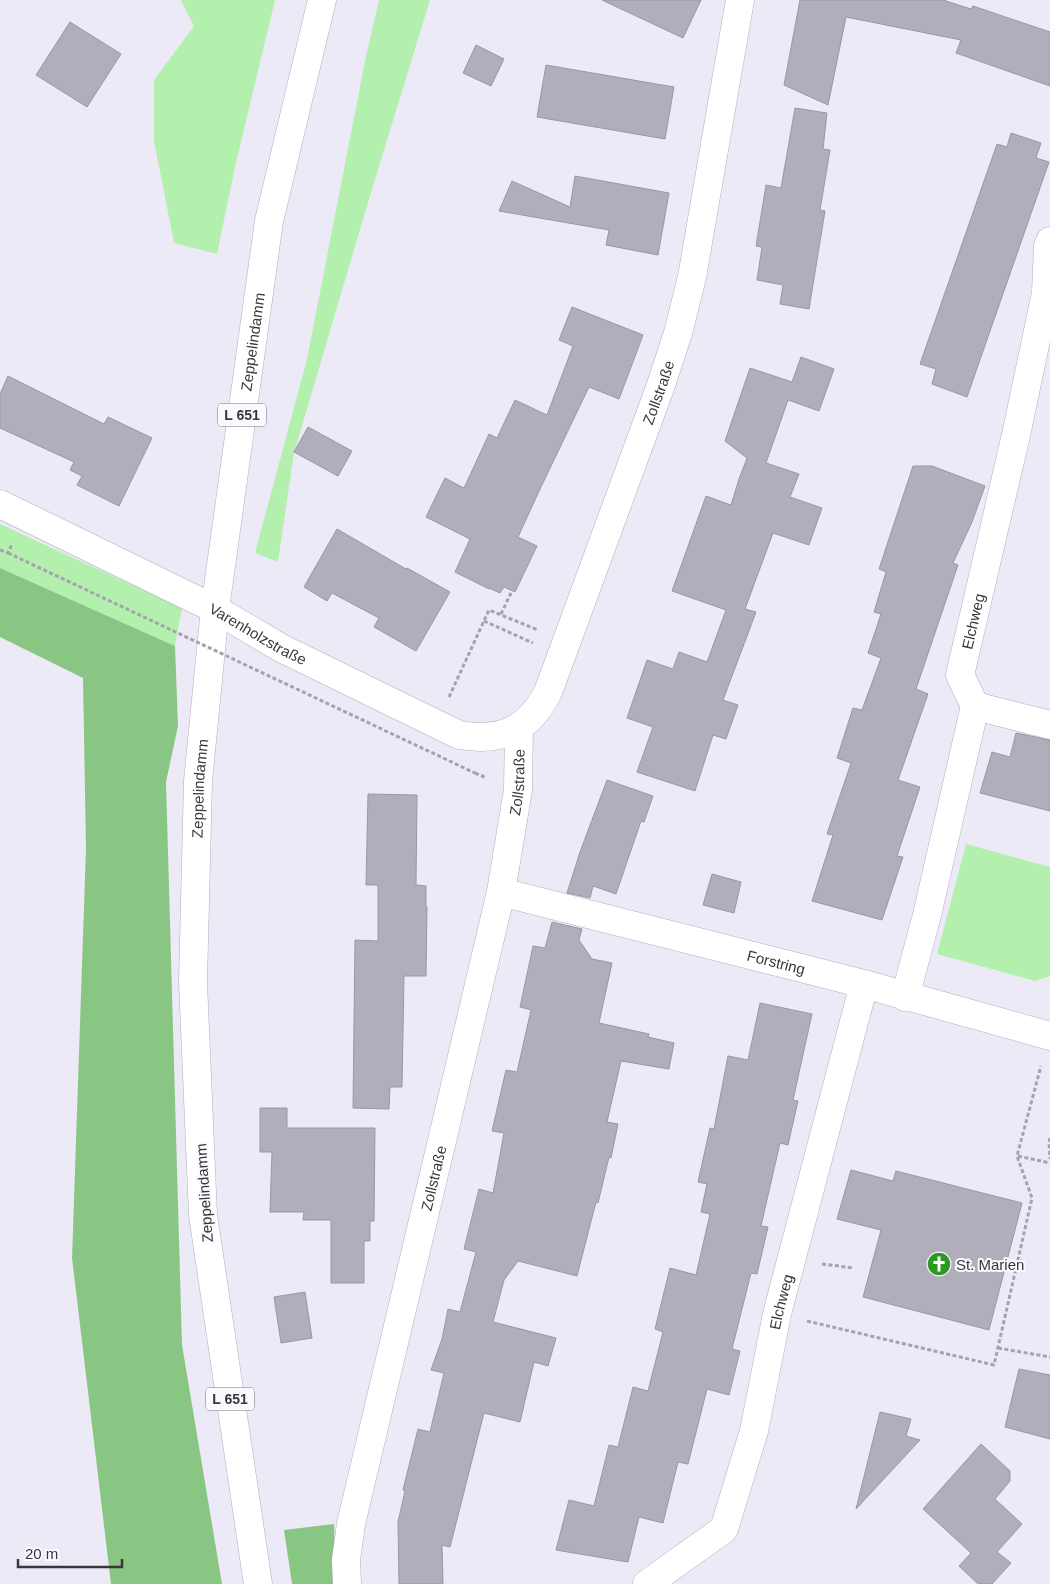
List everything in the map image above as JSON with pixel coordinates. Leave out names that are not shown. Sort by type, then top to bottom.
[{"type":"street","name":"Zeppelindamm","points":[[258,1584],[203,1215],[193,982],[198,780],[214,609],[269,221],[322,0]]},
{"type":"street","name":"Zollstraße","points":[[347,1584],[346,1560],[351,1524],[501,892],[518,790],[519,727],[531,717],[543,702],[661,385],[678,333],[692,277],[740,0]]},
{"type":"street","name":"Elchweg","points":[[975,706],[960,675],[1016,435],[1046,294],[1048,246],[1050,241]]},
{"type":"street","name":"Varenholzstraße","points":[[0,504],[214,609],[281,648],[459,734],[484,738],[503,735],[519,727]]},
{"type":"street","points":[[905,997],[931,898],[975,706],[1050,725]]},
{"type":"street","name":"Forstring","points":[[501,892],[864,984],[905,997],[979,1010],[1049,1036]]},
{"type":"street","name":"Elchweg","points":[[647,1584],[724,1530],[754,1431],[777,1314],[864,984]]},
{"type":"path","points":[[0,550],[474,773]]},
{"type":"path","points":[[501,614],[511,593]]},
{"type":"path","points":[[436,724],[488,610],[519,622]]},
{"type":"path","points":[[484,621],[561,656]]},
{"type":"path","points":[[777,1314],[994,1365],[1032,1198],[1017,1156],[1049,1036]]},
{"type":"path","points":[[1050,1138],[1050,1159]]},
{"type":"path","points":[[1017,1156],[1050,1163]]},
{"type":"path","points":[[998,1348],[1050,1358]]},
{"type":"green space","points":[[181,0],[275,0],[235,167],[217,254],[174,243],[154,141],[154,80],[194,26]]},
{"type":"green space","points":[[379,0],[430,0],[294,453],[278,562],[255,553],[307,359],[366,56]]},
{"type":"green space","points":[[0,524],[182,608],[175,646],[0,568]]},
{"type":"green space","points":[[0,568],[175,646],[178,726],[166,782],[182,1345],[222,1584],[111,1584],[72,1258],[86,848],[83,678],[0,637]]},
{"type":"green space","points":[[966,844],[1050,867],[1050,976],[1035,981],[937,954]]},
{"type":"green space","points":[[334,1524],[336,1584],[292,1584],[284,1530]]},
{"type":"building","points":[[602,0],[701,0],[683,38]]},
{"type":"building","points":[[800,0],[943,0],[971,9],[973,6],[1050,32],[1050,86],[956,53],[961,40],[846,17],[828,105],[784,85]]},
{"type":"building","points":[[70,22],[121,54],[87,107],[36,75]]},
{"type":"building","points":[[476,45],[504,59],[491,86],[463,73]]},
{"type":"building","points":[[546,65],[674,87],[665,139],[537,117]]},
{"type":"building","points":[[795,108],[827,113],[823,149],[830,150],[820,210],[825,211],[809,309],[780,304],[783,285],[757,280],[762,247],[756,246],[766,185],[781,188]]},
{"type":"building","points":[[1011,133],[1041,143],[1036,158],[1049,162],[967,397],[932,384],[936,369],[920,364],[997,144],[1007,147]]},
{"type":"building","points":[[575,176],[669,193],[658,255],[606,245],[609,230],[499,211],[512,181],[570,207]]},
{"type":"building","points":[[572,307],[643,335],[619,399],[589,387],[518,537],[537,546],[515,592],[504,587],[500,593],[455,572],[470,539],[426,517],[445,478],[464,488],[489,434],[497,438],[515,400],[547,415],[573,346],[559,340]]},
{"type":"building","points":[[801,357],[834,369],[819,411],[788,400],[766,463],[799,474],[790,497],[822,508],[809,545],[773,533],[745,609],[756,612],[723,700],[738,705],[726,739],[713,735],[695,791],[637,772],[653,727],[627,718],[647,660],[673,669],[679,652],[707,662],[726,610],[672,591],[706,496],[731,505],[747,458],[725,441],[750,368],[792,382]]},
{"type":"building","points":[[8,376],[104,424],[108,417],[152,438],[119,506],[77,485],[82,476],[70,470],[74,462],[0,428],[0,394]]},
{"type":"building","points":[[308,427],[352,451],[338,476],[294,452]]},
{"type":"building","points":[[913,466],[932,466],[985,486],[972,522],[953,563],[958,565],[916,689],[928,694],[898,780],[920,787],[897,856],[903,857],[882,920],[812,901],[833,835],[827,834],[851,763],[837,758],[853,708],[862,710],[881,658],[868,653],[881,614],[874,612],[886,572],[879,569]]},
{"type":"building","points":[[337,529],[450,592],[416,651],[374,627],[379,618],[332,593],[327,601],[304,587]]},
{"type":"building","points":[[1016,733],[1050,740],[1050,811],[980,793],[992,752],[1010,757]]},
{"type":"building","points":[[607,780],[653,796],[644,822],[641,821],[616,894],[593,886],[590,898],[567,893],[580,852]]},
{"type":"building","points":[[368,794],[417,795],[416,885],[426,886],[426,976],[404,976],[402,1087],[390,1087],[389,1109],[353,1108],[355,940],[378,941],[378,885],[366,885]]},
{"type":"building","points":[[712,874],[741,882],[734,913],[703,905]]},
{"type":"building","points":[[552,922],[582,929],[579,940],[592,959],[612,963],[599,1023],[649,1034],[648,1037],[674,1043],[669,1069],[621,1061],[607,1122],[618,1124],[611,1158],[609,1157],[577,1276],[518,1261],[504,1280],[493,1322],[556,1338],[548,1366],[534,1362],[520,1422],[484,1413],[450,1547],[442,1545],[443,1584],[399,1584],[398,1522],[405,1491],[403,1490],[418,1429],[430,1432],[444,1373],[431,1370],[442,1339],[448,1309],[460,1312],[476,1252],[464,1249],[479,1189],[493,1193],[504,1133],[492,1131],[506,1070],[517,1072],[531,1010],[520,1007],[533,946],[545,948]]},
{"type":"building","points":[[760,1003],[812,1014],[793,1100],[798,1101],[788,1145],[780,1143],[761,1226],[768,1227],[757,1274],[751,1273],[732,1349],[740,1351],[729,1395],[707,1389],[688,1464],[678,1462],[663,1523],[639,1517],[628,1562],[556,1550],[569,1500],[594,1506],[609,1445],[618,1447],[633,1387],[648,1391],[663,1332],[655,1329],[670,1268],[696,1275],[710,1214],[701,1212],[707,1184],[698,1182],[710,1128],[714,1129],[728,1056],[748,1060]]},
{"type":"building","points":[[260,1108],[287,1108],[287,1128],[375,1128],[374,1221],[370,1221],[370,1241],[364,1241],[364,1283],[331,1283],[331,1220],[303,1220],[304,1212],[270,1212],[272,1152],[260,1152]]},
{"type":"building","name":"St. Marien","points":[[851,1170],[893,1181],[896,1171],[1022,1203],[989,1330],[863,1297],[881,1230],[837,1219]]},
{"type":"building","points":[[305,1292],[312,1338],[281,1343],[274,1297]]},
{"type":"building","points":[[1019,1369],[1050,1375],[1050,1439],[1005,1427]]},
{"type":"building","points":[[880,1412],[911,1419],[906,1436],[920,1440],[856,1509]]},
{"type":"building","points":[[981,1444],[1010,1471],[1010,1481],[995,1499],[1022,1524],[997,1552],[1011,1563],[992,1584],[978,1584],[959,1566],[971,1553],[923,1509]]},
{"type":"place","name":"St. Marien","points":[[939,1264]]}]
